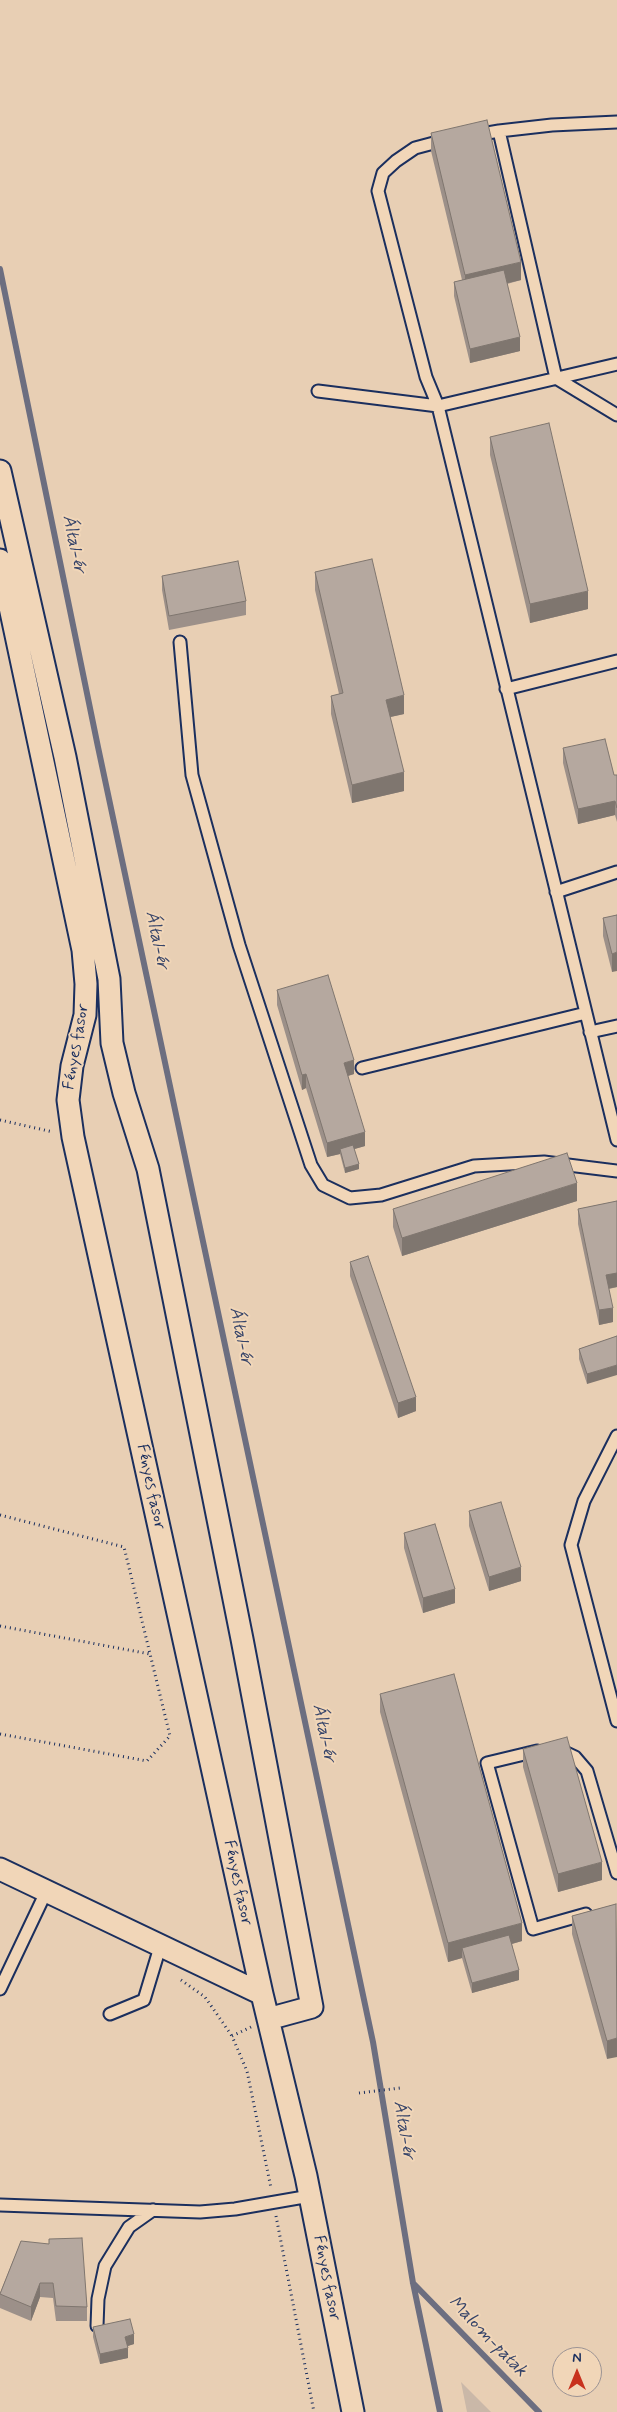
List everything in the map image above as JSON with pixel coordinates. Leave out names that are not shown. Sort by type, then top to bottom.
[{"type":"street","points":[[0,471],[65,757],[109,979],[112,1043],[124,1093],[148,1169],[242,1639],[312,2006],[268,2019]]},
{"type":"street","name":"Fényes fasor","points":[[0,560],[82,950],[86,984],[85,1015],[72,1066],[68,1100],[73,1137],[262,1994],[310,2196],[353,2412]]},
{"type":"street","points":[[0,1869],[46,1892],[158,1956],[262,1994]]},
{"type":"lane","points":[[617,122],[552,125],[442,140],[415,148],[383,173],[378,191],[426,377],[438,406],[617,1140]]},
{"type":"lane","points":[[499,132],[556,378],[617,415]]},
{"type":"lane","points":[[318,391],[438,406],[617,364]]},
{"type":"lane","points":[[180,642],[192,776],[239,945],[311,1165],[324,1185],[350,1198],[381,1195],[474,1166],[544,1162],[617,1171]]},
{"type":"lane","points":[[506,689],[617,661]]},
{"type":"lane","points":[[556,892],[617,872]]},
{"type":"lane","points":[[362,1068],[586,1013]]},
{"type":"lane","points":[[590,1032],[617,1026]]},
{"type":"lane","points":[[617,1436],[584,1501],[571,1545],[617,1721]]},
{"type":"lane","points":[[598,1910],[533,1930],[487,1763],[541,1750],[558,1749],[575,1757],[587,1771],[617,1873]]},
{"type":"lane","points":[[0,1989],[46,1892]]},
{"type":"lane","points":[[110,2014],[144,2000],[158,1956]]},
{"type":"lane","points":[[0,2205],[200,2212],[235,2209],[310,2196]]},
{"type":"lane","points":[[97,2326],[98,2299],[105,2266],[129,2227],[153,2210]]},
{"type":"path","points":[[0,1120],[73,1137]]},
{"type":"path","points":[[0,1515],[124,1547],[170,1736],[148,1760],[0,1734]]},
{"type":"path","points":[[0,1626],[150,1654]]},
{"type":"path","points":[[158,1956],[205,1997],[232,2036]]},
{"type":"path","points":[[358,2093],[400,2088]]},
{"type":"shaded area","points":[[461,2382],[491,2412],[467,2412]]},
{"type":"building","points":[[487,120],[521,262],[465,275],[431,133]]},
{"type":"building","points":[[504,270],[520,337],[470,349],[454,282]]},
{"type":"building","points":[[549,423],[588,591],[530,604],[490,437]]},
{"type":"building","points":[[372,559],[404,695],[386,700],[404,772],[352,785],[331,696],[343,693],[315,572]]},
{"type":"building","points":[[238,561],[246,601],[169,616],[162,576]]},
{"type":"building","points":[[605,739],[614,775],[617,775],[617,808],[615,801],[578,809],[563,748]]},
{"type":"building","points":[[617,915],[617,952],[612,954],[603,918]]},
{"type":"building","points":[[328,975],[354,1060],[344,1063],[365,1132],[327,1143],[306,1074],[302,1075],[277,990]]},
{"type":"building","points":[[353,1145],[359,1164],[345,1168],[340,1149]]},
{"type":"building","points":[[567,1153],[577,1183],[402,1238],[393,1209]]},
{"type":"building","points":[[617,1201],[617,1273],[606,1275],[613,1308],[599,1310],[578,1209]]},
{"type":"building","points":[[368,1256],[416,1397],[398,1403],[350,1262]]},
{"type":"building","points":[[617,1336],[617,1365],[587,1374],[579,1349]]},
{"type":"building","points":[[501,1502],[521,1567],[489,1577],[469,1511]]},
{"type":"building","points":[[435,1524],[455,1589],[423,1598],[404,1533]]},
{"type":"building","points":[[454,1674],[522,1923],[448,1943],[380,1694]]},
{"type":"building","points":[[567,1737],[602,1862],[558,1874],[523,1749]]},
{"type":"building","points":[[616,1904],[617,2038],[607,2041],[572,1916]]},
{"type":"building","points":[[509,1935],[519,1970],[472,1983],[462,1948]]},
{"type":"building","points":[[82,2238],[87,2307],[56,2306],[53,2283],[40,2283],[31,2307],[0,2294],[21,2241],[49,2244],[49,2239]]},
{"type":"building","points":[[130,2319],[134,2334],[125,2337],[128,2348],[100,2354],[93,2327]]},
{"type":"waterway","name":"Által-ér","points":[[0,269],[98,747],[373,2042],[413,2283],[440,2412]]},
{"type":"waterway","name":"Malom-patak","points":[[413,2283],[539,2412]]}]
